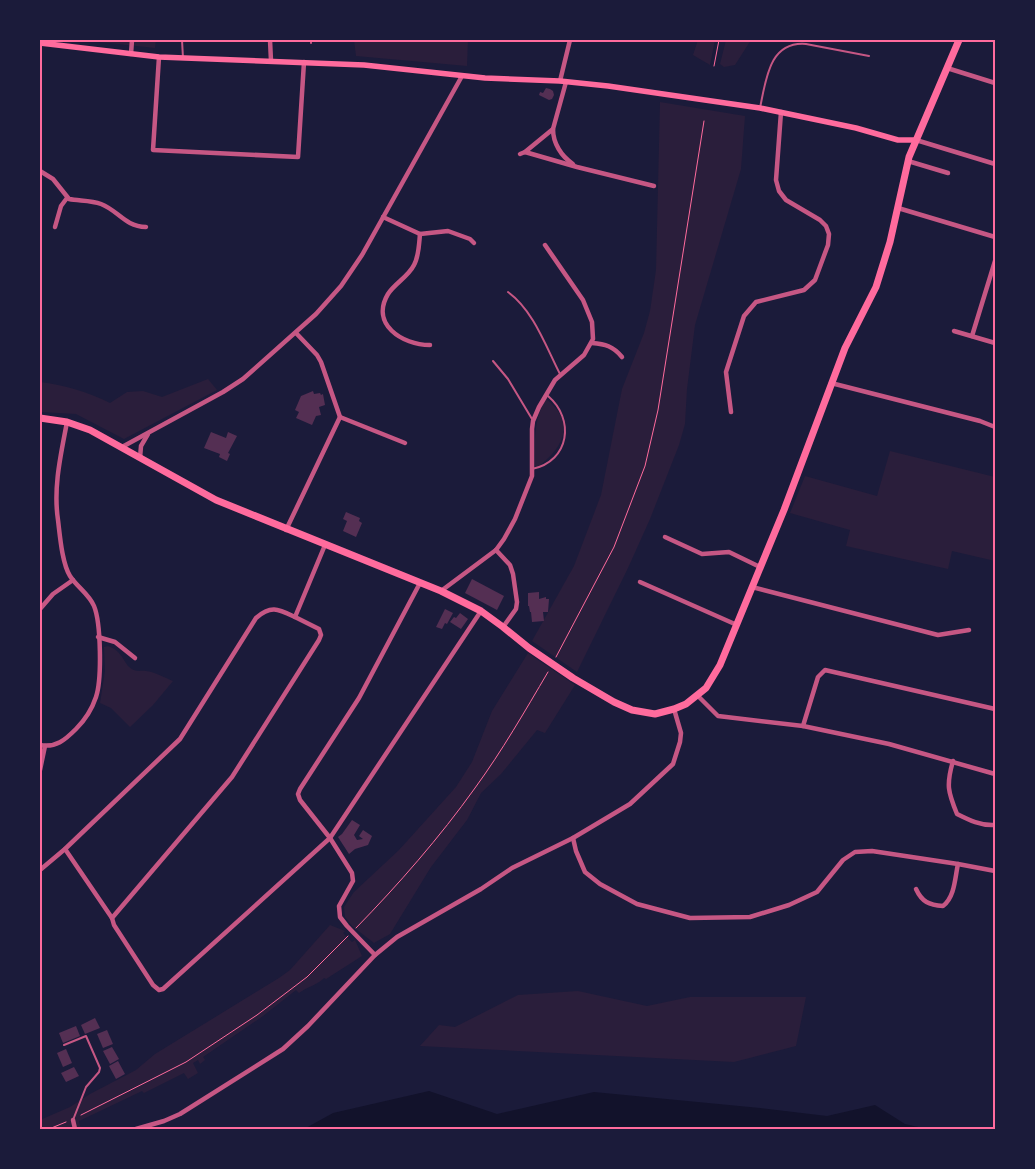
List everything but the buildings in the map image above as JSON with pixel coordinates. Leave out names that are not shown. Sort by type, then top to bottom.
[{"type":"highway","points":[[40,418],[67,422],[96,432],[216,500],[440,591],[482,611],[531,649],[573,678],[614,702],[632,710],[655,714],[674,709],[698,696],[712,680],[736,625],[793,488],[848,340],[876,287],[890,242],[908,161],[959,40]]},
{"type":"main road","points":[[40,43],[159,57],[304,62],[462,76],[563,81],[760,108],[856,128],[893,139],[916,140]]},
{"type":"street","points":[[131,54],[132,40]]},
{"type":"street","points":[[270,40],[271,61]]},
{"type":"street","points":[[570,40],[553,129],[554,139],[560,152],[577,167]]},
{"type":"street","points":[[159,57],[153,150],[298,157],[304,62]]},
{"type":"street","points":[[947,68],[995,83]]},
{"type":"street","points":[[122,447],[231,388],[316,314],[341,286],[362,255],[462,76]]},
{"type":"street","points":[[731,412],[726,372],[744,316],[756,302],[804,290],[815,280],[828,245],[829,234],[826,226],[820,220],[786,200],[779,191],[776,180],[781,112]]},
{"type":"street","points":[[520,154],[553,129]]},
{"type":"street","points":[[916,140],[995,164]]},
{"type":"street","points":[[533,146],[533,151],[536,155]]},
{"type":"street","points":[[525,152],[654,186]]},
{"type":"street","points":[[908,161],[948,173]]},
{"type":"street","points":[[40,171],[53,179],[67,198],[101,204],[128,223],[146,227]]},
{"type":"street","points":[[55,226],[60,210],[67,198]]},
{"type":"street","points":[[898,208],[995,237]]},
{"type":"street","points":[[384,217],[420,234],[448,231],[470,239],[474,243]]},
{"type":"street","points":[[420,234],[415,264],[406,276],[389,292],[383,313],[388,326],[400,337],[420,345],[430,345]]},
{"type":"street","points":[[440,591],[496,550],[504,539],[515,520],[530,482],[533,421],[554,380],[584,355],[592,343],[593,328],[589,312],[573,284],[545,245]]},
{"type":"street","points":[[550,251],[556,247]]},
{"type":"street","points":[[972,336],[995,262]]},
{"type":"street","points":[[954,331],[995,343]]},
{"type":"street","points":[[286,530],[340,417],[321,362],[317,355],[296,333]]},
{"type":"street","points":[[592,343],[611,346],[622,358]]},
{"type":"street","points":[[831,383],[980,421],[995,427]]},
{"type":"street","points":[[340,417],[405,443]]},
{"type":"street","points":[[40,770],[43,746],[54,746],[65,740],[79,726],[92,707],[98,687],[98,637],[94,606],[88,596],[73,580],[67,569],[56,505],[58,471],[67,422]]},
{"type":"street","points":[[140,458],[141,446],[151,432]]},
{"type":"street","points":[[665,537],[702,554],[729,552],[760,567]]},
{"type":"street","points":[[295,617],[325,545]]},
{"type":"street","points":[[496,550],[510,565],[513,574],[516,602],[516,609],[503,626]]},
{"type":"street","points":[[40,609],[53,594],[73,580]]},
{"type":"street","points":[[640,582],[736,625]]},
{"type":"street","points":[[375,955],[340,917],[340,902],[354,878],[352,872],[330,838],[300,800],[298,791],[359,698],[420,583]]},
{"type":"street","points":[[752,587],[938,635],[969,630]]},
{"type":"street","points":[[40,870],[65,849],[180,739],[256,618],[264,612],[278,609],[319,629],[321,635],[319,640],[232,777],[112,918]]},
{"type":"street","points":[[65,849],[112,918],[114,925],[153,985],[159,990],[163,989],[330,838],[482,611]]},
{"type":"street","points":[[98,637],[115,642],[135,658]]},
{"type":"street","points":[[803,726],[818,678],[826,670],[995,709]]},
{"type":"street","points":[[698,696],[718,716],[803,726],[889,744],[995,774]]},
{"type":"street","points":[[136,1129],[180,1114],[283,1049],[308,1026],[375,955],[397,937],[481,889],[512,868],[573,838],[630,804],[672,764],[681,734],[674,709]]},
{"type":"street","points":[[953,762],[948,781],[950,798],[957,814],[986,826],[995,825]]},
{"type":"street","points":[[573,838],[576,852],[585,872],[600,884],[637,904],[690,918],[750,917],[789,905],[817,892],[843,860],[855,852],[872,851],[995,871]]},
{"type":"street","points":[[916,889],[920,898],[927,903],[943,906],[948,902],[952,893],[958,864]]},
{"type":"street","points":[[73,1120],[75,1129]]},
{"type":"lane","points":[[182,40],[183,58]]},
{"type":"lane","points":[[760,108],[769,68],[776,56],[786,47],[798,43],[869,56]]},
{"type":"lane","points":[[508,292],[514,296],[528,315],[560,374]]},
{"type":"lane","points":[[493,361],[508,379],[533,421]]},
{"type":"lane","points":[[532,469],[539,468],[558,452],[562,447],[566,434],[565,422],[561,414],[553,401],[546,395]]},
{"type":"lane","points":[[64,1045],[86,1036],[100,1068],[97,1076],[86,1088],[73,1120]]},
{"type":"path","points":[[714,66],[719,40]]},
{"type":"path","points":[[552,664],[614,547],[645,466],[658,410],[704,121]]},
{"type":"path","points":[[355,929],[396,887],[475,789],[523,716],[547,673]]},
{"type":"path","points":[[49,1129],[73,1120],[186,1062],[249,1020],[307,977],[347,937]]},
{"type":"shaded area","points":[[81,40],[156,40],[155,48]]},
{"type":"shaded area","points":[[354,40],[468,40],[467,66],[356,56]]},
{"type":"shaded area","points":[[698,40],[715,40],[710,65],[693,55]]},
{"type":"shaded area","points":[[726,40],[751,40],[735,65],[724,67],[720,64]]},
{"type":"shaded area","points":[[660,102],[745,116],[741,169],[695,325],[687,389],[685,424],[679,445],[650,519],[628,568],[577,672],[532,641],[574,566],[601,495],[622,389],[644,333],[650,311],[656,270]]},
{"type":"shaded area","points":[[208,379],[217,390],[124,439],[76,414],[40,412],[40,382],[76,390],[110,403],[127,392],[143,391],[162,397]]},
{"type":"shaded area","points":[[546,399],[561,416],[564,425],[563,434],[560,443],[548,459],[539,466],[535,466],[537,423]]},
{"type":"shaded area","points":[[890,451],[995,477],[995,561],[952,551],[948,569],[846,546],[850,530],[790,513],[805,476],[877,496]]},
{"type":"shaded area","points":[[108,646],[121,655],[130,668],[153,673],[173,681],[153,705],[130,727],[111,708],[100,703],[105,671],[104,647]]},
{"type":"shaded area","points":[[528,653],[575,685],[545,733],[537,730],[501,774],[481,793],[467,820],[431,867],[390,934],[374,943],[352,926],[345,917],[344,907],[354,892],[399,850],[456,787],[472,762],[492,711]]},
{"type":"shaded area","points":[[330,925],[345,931],[343,933],[352,942],[355,940],[362,956],[326,979],[324,978],[299,993],[296,990],[263,1016],[203,1057],[205,1060],[200,1064],[198,1060],[193,1063],[198,1073],[188,1079],[184,1073],[144,1093],[142,1091],[79,1121],[81,1129],[40,1129],[40,1120],[70,1107],[90,1094],[136,1070],[155,1054],[279,978],[290,970]]},
{"type":"shaded area","points":[[578,991],[647,1006],[690,997],[806,997],[796,1046],[734,1062],[420,1046],[439,1025],[455,1027],[518,995]]},
{"type":"shaded area","points":[[429,1091],[497,1114],[594,1092],[827,1116],[875,1105],[905,1124],[927,1129],[304,1129],[333,1113]]}]
